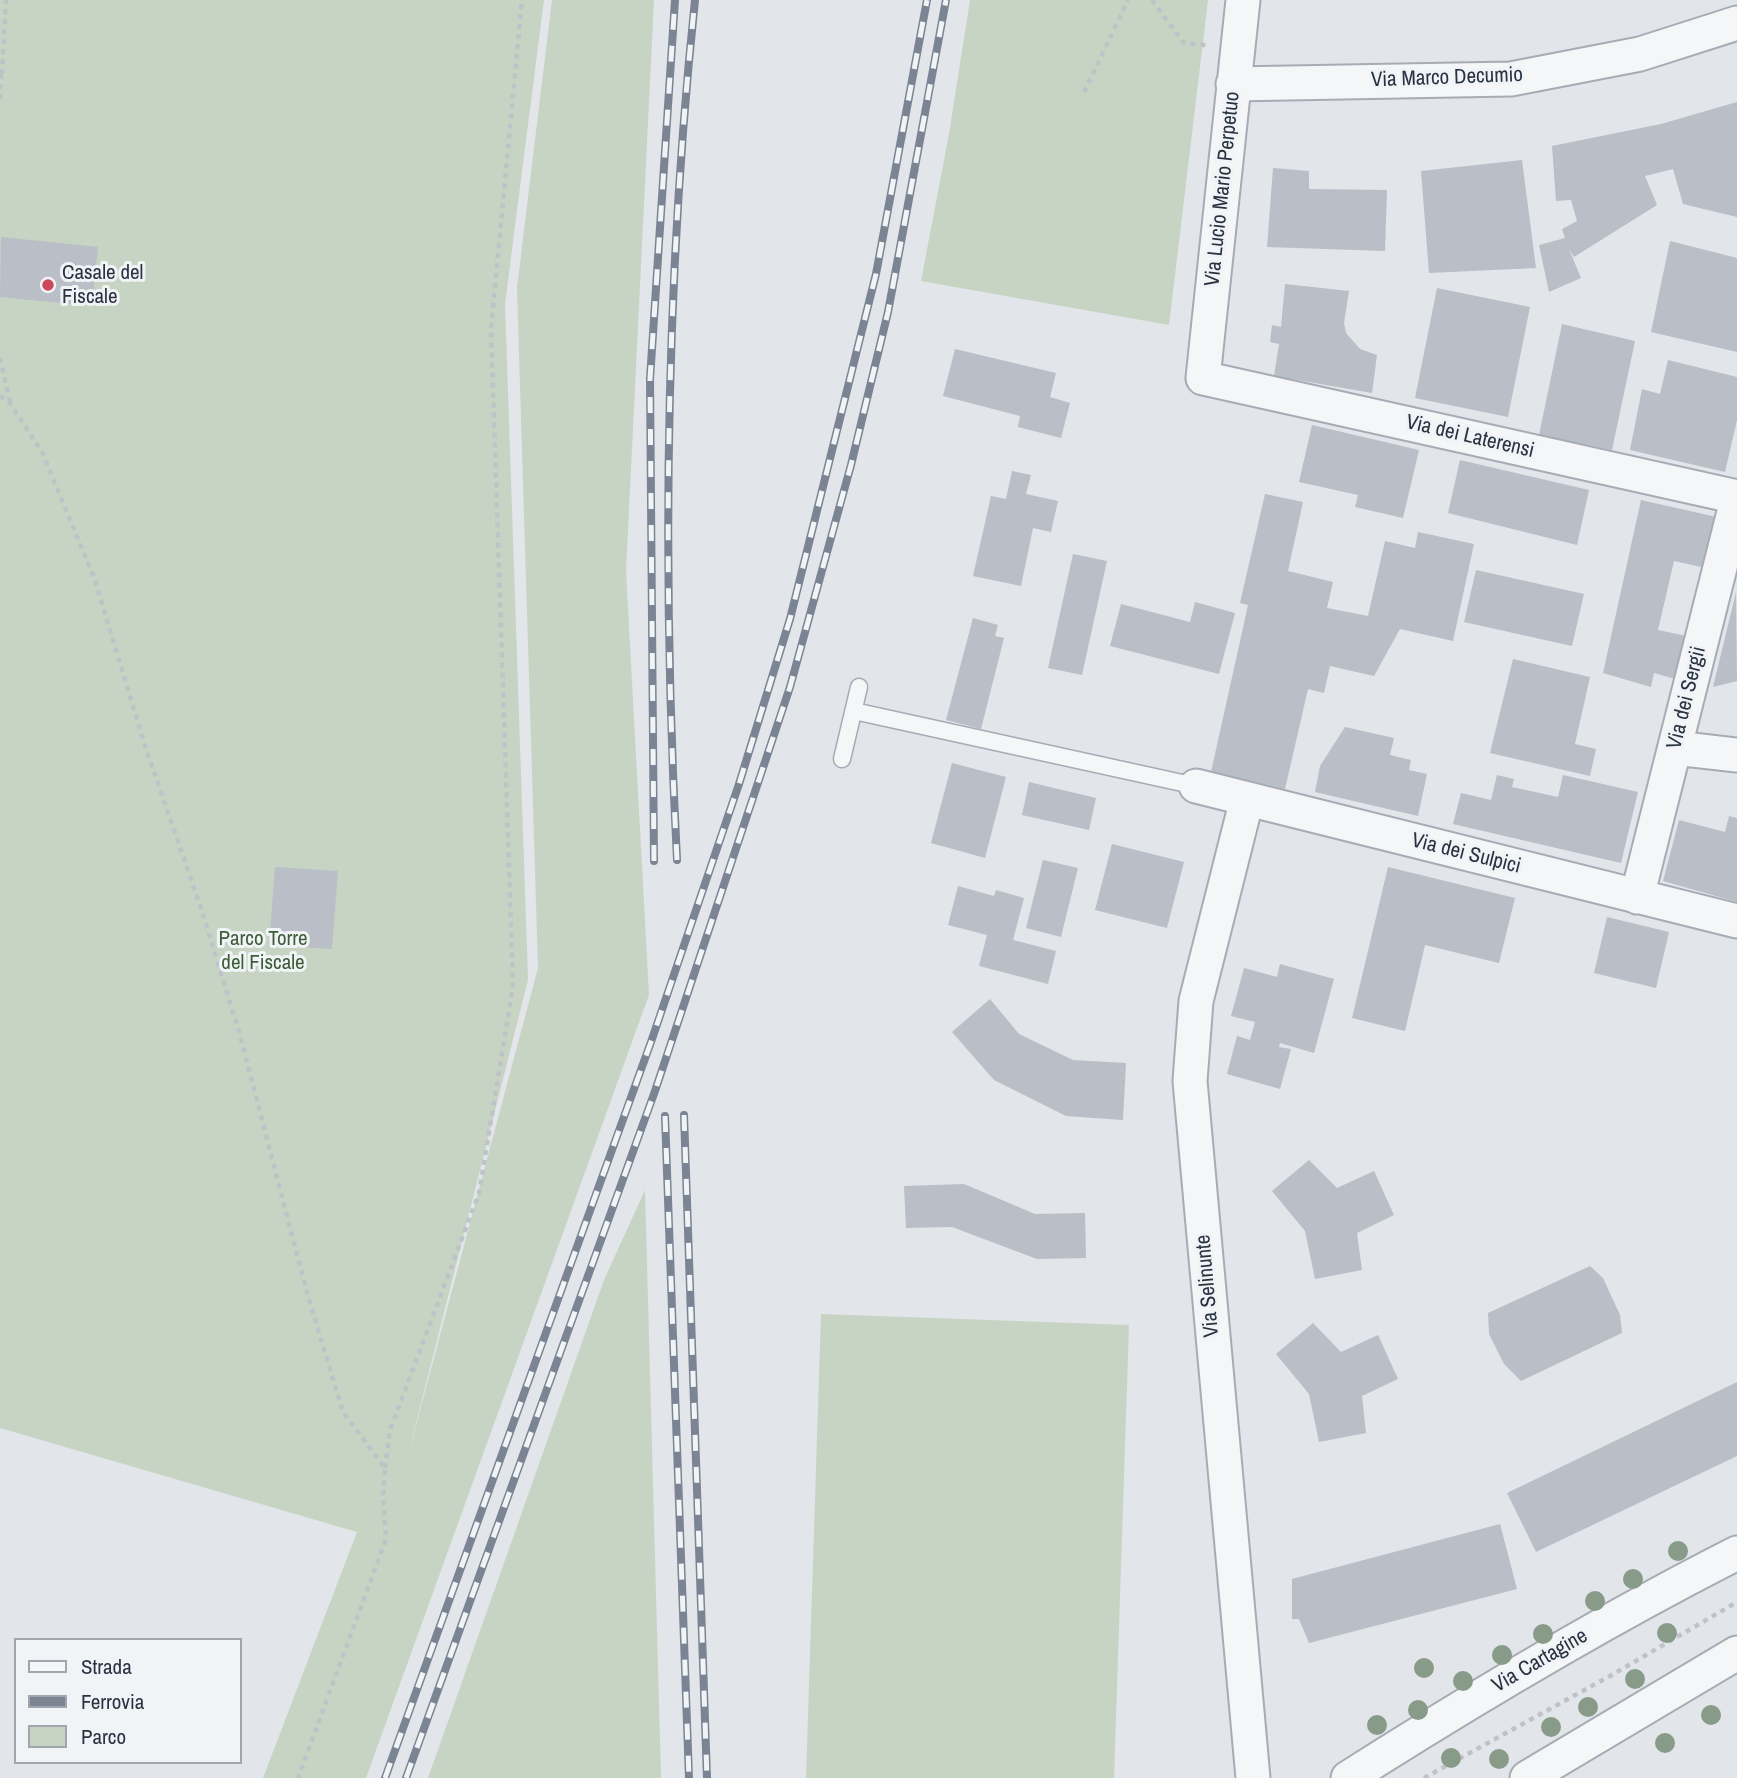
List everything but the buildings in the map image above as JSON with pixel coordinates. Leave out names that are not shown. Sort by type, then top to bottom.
[{"type":"street","name":"Via Lucio Mario Perpetuo","points":[[1203,378],[1243,0]]},
{"type":"street","name":"Via Marco Decumio","points":[[1233,84],[1511,79],[1640,54],[1737,23]]},
{"type":"street","name":"Via dei Laterensi","points":[[1203,378],[1737,498]]},
{"type":"street","name":"Via dei Sergii","points":[[1637,897],[1737,498]]},
{"type":"street","points":[[1675,748],[1737,755]]},
{"type":"street","name":"Via dei Sulpici","points":[[1196,786],[1737,920]]},
{"type":"street","name":"Via Selinunte","points":[[1247,799],[1201,978],[1190,1061],[1192,1108],[1254,1778]]},
{"type":"street","name":"Via Cartagine","points":[[1348,1778],[1469,1702],[1649,1598],[1737,1553]]},
{"type":"street","points":[[1527,1778],[1737,1653]]},
{"type":"lane","points":[[842,759],[859,687]]},
{"type":"lane","points":[[854,712],[1196,786]]},
{"type":"path","points":[[0,99],[6,0]]},
{"type":"path","points":[[298,1778],[386,1539],[383,1496],[390,1430],[479,1194],[513,987],[491,329],[522,0]]},
{"type":"path","points":[[1084,92],[1128,0]]},
{"type":"path","points":[[1152,0],[1184,43],[1239,48]]},
{"type":"path","points":[[0,358],[10,403],[42,452],[95,580],[144,743],[202,911],[240,1035],[307,1293],[343,1412],[385,1468]]},
{"type":"path","points":[[0,396],[10,403]]},
{"type":"path","points":[[1424,1778],[1610,1676],[1737,1602]]},
{"type":"green space","name":"Parco Torre del Fiscale","points":[[0,0],[544,0],[505,304],[528,980],[407,1459],[538,968],[517,288],[552,0],[654,0],[626,571],[649,995],[366,1778],[263,1778],[357,1532],[0,1428]]},
{"type":"green space","points":[[970,0],[1208,0],[1169,325],[921,281],[949,134]]},
{"type":"green space","points":[[645,1190],[661,1778],[428,1778],[604,1280]]},
{"type":"green space","points":[[821,1314],[1129,1325],[1114,1778],[806,1778]]},
{"type":"railway","points":[[654,861],[650,379],[675,0]]},
{"type":"railway","points":[[677,860],[669,645],[669,430],[677,214],[695,0]]},
{"type":"railway","points":[[385,1778],[651,1042],[739,784],[790,619],[876,274],[927,0]]},
{"type":"railway","points":[[406,1778],[655,1091],[790,687],[851,465],[888,312],[946,0]]},
{"type":"railway","points":[[684,1115],[707,1778]]},
{"type":"railway","points":[[665,1116],[689,1778]]},
{"type":"place","name":"Casale del Fiscale","points":[[48,285]]}]
